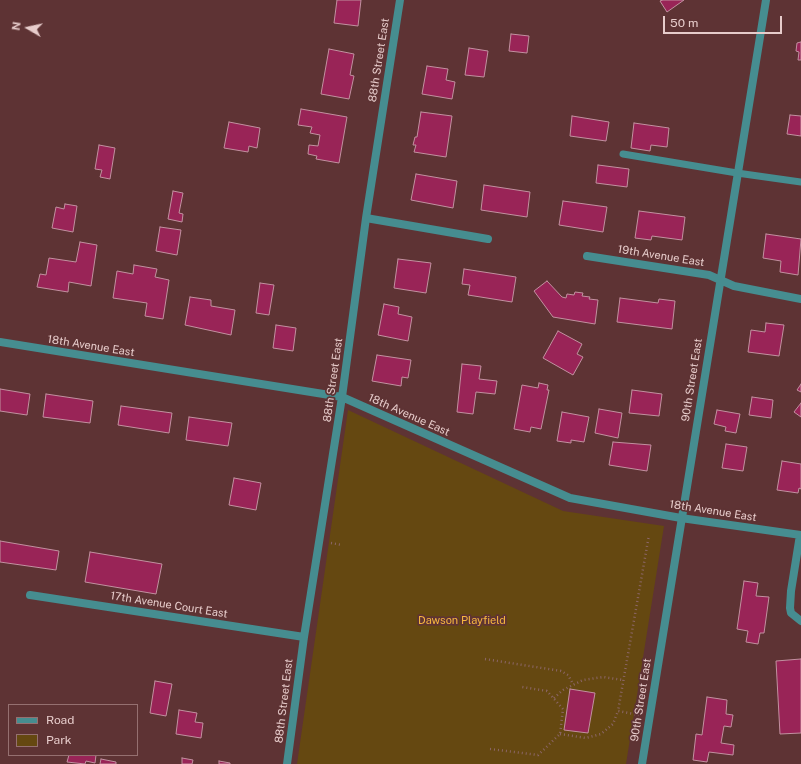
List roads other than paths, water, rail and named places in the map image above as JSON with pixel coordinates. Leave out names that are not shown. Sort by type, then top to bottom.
[{"type":"street","name":"88th Street East","points":[[287,764],[304,637],[342,397],[366,218],[400,0]]},
{"type":"street","name":"90th Street East","points":[[642,764],[766,0]]},
{"type":"street","points":[[366,218],[488,238]]},
{"type":"street","name":"19th Avenue East","points":[[587,256],[709,275],[720,281],[759,292],[801,299]]},
{"type":"street","name":"18th Avenue East","points":[[0,342],[342,397],[570,498],[681,518],[801,535]]},
{"type":"street","points":[[801,535],[792,584],[790,608],[792,613],[801,621]]},
{"type":"street","name":"17th Avenue Court East","points":[[30,595],[304,637]]},
{"type":"lane","points":[[623,154],[801,182]]},
{"type":"park label","name":"Dawson Playfield","points":[[462,621]]}]
